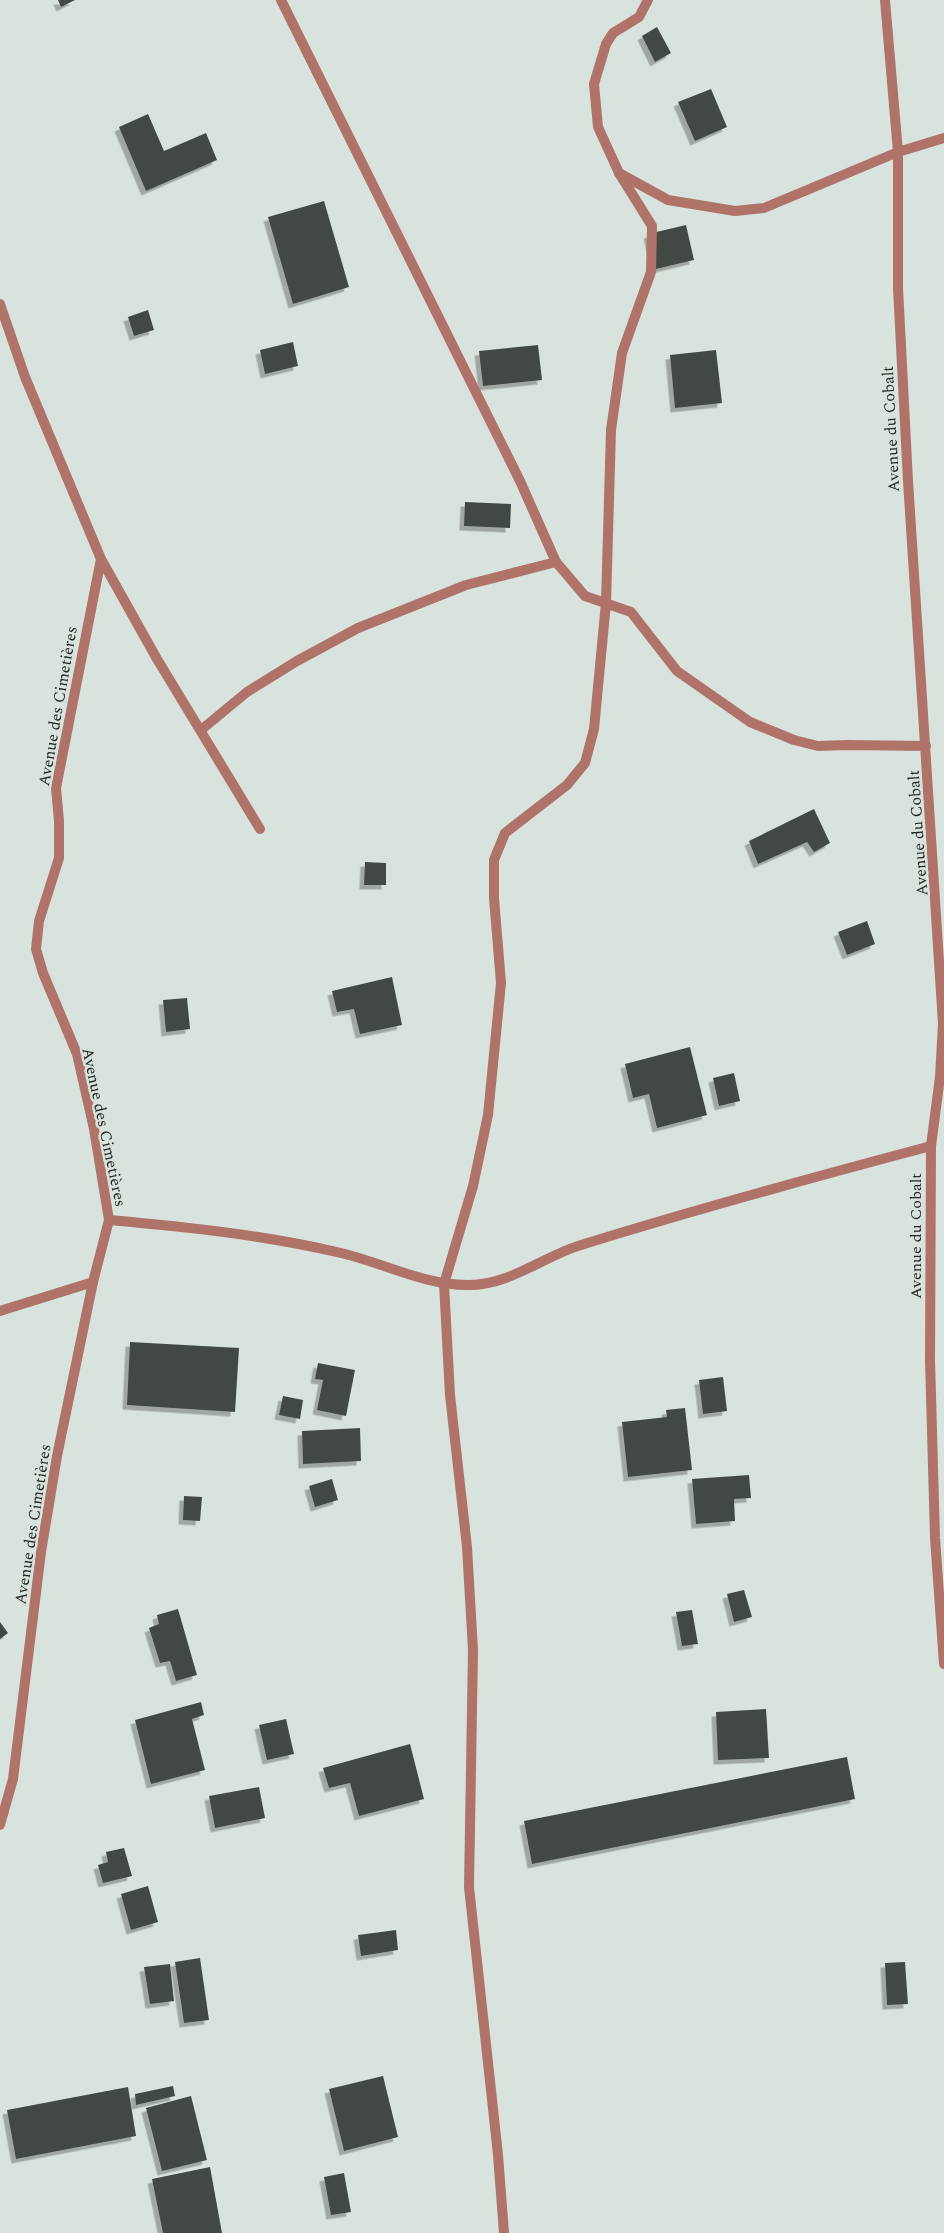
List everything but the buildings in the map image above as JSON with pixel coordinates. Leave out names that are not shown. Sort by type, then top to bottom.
[{"type":"street","points":[[281,0],[520,481],[556,562],[585,596],[631,612],[677,671],[750,722],[794,740],[818,746],[856,744],[926,746]]},
{"type":"street","points":[[504,2233],[498,2155],[469,1887],[473,1650],[467,1547],[450,1394],[444,1284],[473,1186],[488,1115],[501,983],[494,860],[505,833],[567,785],[585,763],[594,728],[606,603],[612,420],[622,353],[650,272],[652,226],[619,172],[598,127],[594,84],[606,44],[613,33],[639,17],[648,0]]},
{"type":"street","name":"Avenue du Cobalt","points":[[886,0],[898,152],[898,288],[908,481],[943,1024],[942,1076],[931,1146],[930,1360],[935,1538],[944,1664]]},
{"type":"street","points":[[619,172],[668,200],[735,211],[764,208],[898,152],[944,138]]},
{"type":"street","points":[[0,304],[25,377],[100,559],[157,660],[260,829]]},
{"type":"street","name":"Avenue des Cimetières","points":[[0,1825],[14,1779],[41,1552],[57,1456],[93,1282],[109,1220],[94,1129],[77,1054],[44,973],[36,948],[39,920],[59,858],[59,821],[56,788],[100,559]]},
{"type":"street","points":[[201,730],[247,692],[358,628],[466,585],[556,562]]},
{"type":"street","points":[[109,1220],[244,1234],[343,1254],[444,1284],[472,1285],[500,1280],[578,1246],[758,1191],[931,1146]]},
{"type":"street","points":[[0,1311],[93,1282]]}]
